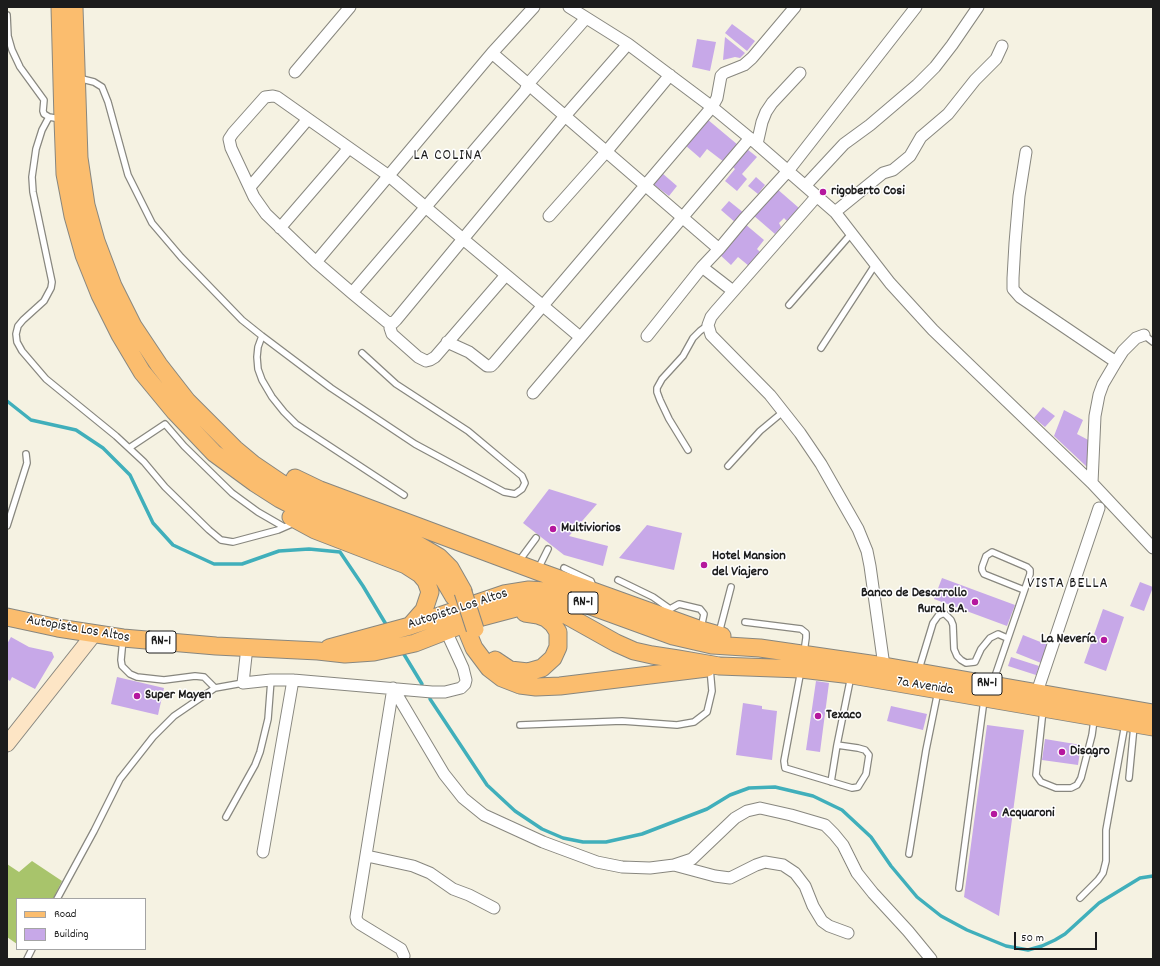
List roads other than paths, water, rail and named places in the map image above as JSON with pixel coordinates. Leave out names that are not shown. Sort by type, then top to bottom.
[{"type":"main road","points":[[60,7],[56,119],[65,174],[73,216],[84,255],[100,295],[120,334],[142,372],[175,412],[214,453],[291,524],[315,530],[406,565],[420,574],[426,581],[430,592],[424,610],[409,627]]},
{"type":"main road","points":[[74,7],[79,158],[86,205],[96,240],[113,286],[133,326],[159,365],[187,401],[235,449],[253,464],[281,483],[310,499],[415,543],[439,557],[450,568],[471,630],[474,648],[489,668],[502,678],[520,685],[536,687],[560,686],[715,667]]},
{"type":"main road","points":[[217,431],[277,470],[320,490],[591,591],[668,614],[701,630],[760,648]]},
{"type":"main road","points":[[214,453],[280,499],[323,521],[415,556],[426,562],[459,594]]},
{"type":"main road","name":"Autopista Los Altos","points":[[7,617],[94,634],[123,638],[345,654],[370,645],[409,627],[504,594],[529,590],[546,591],[566,597],[673,636],[712,645],[760,648]]},
{"type":"main road","name":"Autopista Los Altos","points":[[370,645],[415,643],[482,617],[531,604],[542,604],[557,610],[616,643],[634,651],[678,658],[715,667]]},
{"type":"main road","points":[[471,630],[487,652],[497,662],[510,670],[528,672],[542,668],[553,658],[558,647],[558,632],[553,624],[538,615],[509,610]]},
{"type":"main road","name":"7a Avenida","points":[[760,648],[803,662],[852,675],[918,672],[1044,708],[1153,727]]},
{"type":"main road","name":"7a Avenida","points":[[715,667],[803,662],[882,673],[938,690],[1037,692],[1153,712]]},
{"type":"street","points":[[295,72],[350,7]]},
{"type":"street","points":[[316,262],[492,53],[534,7]]},
{"type":"street","points":[[569,7],[628,44],[712,107],[754,141],[835,212],[908,304],[933,330],[1092,483],[1153,548]]},
{"type":"street","points":[[447,342],[469,352],[487,366],[491,366],[712,107],[717,98],[721,76],[724,73],[744,65],[752,58],[795,7]]},
{"type":"street","points":[[647,336],[702,267],[788,171],[916,7]]},
{"type":"street","points":[[805,186],[844,144],[870,125],[917,85],[935,67],[978,7]]},
{"type":"street","points":[[352,293],[525,91],[528,84],[586,18]]},
{"type":"street","points":[[391,323],[396,320],[565,116],[628,44]]},
{"type":"street","points":[[835,212],[883,173],[893,170],[910,156],[921,137],[948,114],[975,80],[996,59],[1002,46]]},
{"type":"street","points":[[492,53],[719,249]]},
{"type":"street","points":[[533,393],[682,217],[754,141],[766,112],[772,103],[800,73]]},
{"type":"street","points":[[549,216],[606,152],[670,75]]},
{"type":"street","points":[[391,323],[387,322],[316,262],[280,228],[259,205],[229,142],[232,133],[265,97],[277,97],[389,176],[580,337]]},
{"type":"street","points":[[250,187],[308,119]]},
{"type":"street","points":[[280,228],[349,148]]},
{"type":"street","points":[[1026,152],[1018,211],[1013,289],[1020,297],[1116,362]]},
{"type":"street","points":[[817,196],[711,317],[708,325],[711,335],[784,411],[821,464],[864,540],[870,566],[882,673]]},
{"type":"street","points":[[702,267],[733,291]]},
{"type":"street","points":[[391,323],[390,328],[392,334],[422,359],[426,361],[433,359],[506,275]]},
{"type":"street","points":[[1092,483],[1095,416],[1103,384],[1123,351],[1134,340],[1139,336],[1149,338]]},
{"type":"street","points":[[1037,692],[1099,508]]},
{"type":"street","points":[[247,647],[244,683],[272,680],[293,680],[445,692],[457,690],[464,686],[466,680],[465,674],[446,631]]},
{"type":"street","points":[[7,744],[94,634]]},
{"type":"street","points":[[263,852],[293,680]]},
{"type":"street","points":[[393,688],[356,917],[357,921],[372,932],[399,947],[404,956]]},
{"type":"street","points":[[393,688],[444,774],[463,798],[484,815],[543,842],[597,862],[622,867],[650,868],[674,865],[692,859],[735,818],[748,811],[760,808],[791,814],[825,826],[834,834],[843,845],[857,874],[931,959]]},
{"type":"street","points":[[367,856],[413,866],[430,873],[453,889],[494,908]]},
{"type":"street","points":[[674,865],[715,876],[730,878],[765,862],[783,865],[796,873],[805,886],[813,906],[822,921],[829,926],[848,933]]},
{"type":"lane","points":[[7,15],[8,36],[12,50],[20,67],[44,100],[43,111],[46,116],[56,119]]},
{"type":"lane","points":[[76,78],[94,82],[102,87],[108,102],[128,175],[152,223],[181,257],[242,320],[331,388],[415,444],[504,492],[515,494],[522,489],[525,483],[522,476],[487,446],[468,431],[396,384],[362,353]]},
{"type":"lane","points":[[56,119],[42,130],[36,149],[32,177],[33,192],[51,273],[51,288],[44,301],[22,320],[18,326],[16,334],[17,342],[22,351],[46,379],[129,448],[144,462],[176,498],[208,530],[221,540],[233,542],[291,524]]},
{"type":"lane","points":[[789,305],[851,234]]},
{"type":"lane","points":[[821,348],[876,265]]},
{"type":"lane","points":[[688,450],[669,419],[660,400],[657,388],[662,379],[683,356],[693,338],[708,325]]},
{"type":"lane","points":[[262,336],[258,347],[258,369],[262,380],[272,397],[284,412],[302,427],[404,495]]},
{"type":"lane","points":[[728,466],[760,431],[784,411]]},
{"type":"lane","points":[[129,448],[165,424],[184,446],[232,493],[258,512],[291,524]]},
{"type":"lane","points":[[7,526],[27,463],[26,454]]},
{"type":"lane","points":[[517,563],[536,538]]},
{"type":"lane","points":[[537,571],[548,549]]},
{"type":"lane","points":[[959,888],[988,691],[1030,574],[1030,570],[1027,567],[992,552],[986,556],[982,567],[984,574],[1024,590]]},
{"type":"lane","points":[[564,568],[591,581],[593,587],[591,591]]},
{"type":"lane","points":[[618,580],[653,597],[668,614]]},
{"type":"lane","points":[[718,635],[731,587]]},
{"type":"lane","points":[[918,672],[933,623],[938,616],[942,614],[945,614],[951,620],[953,625],[954,649],[957,656],[966,663],[975,662],[981,649],[990,638],[998,634],[1007,638]]},
{"type":"lane","points":[[745,622],[801,629],[806,633],[803,662],[784,761],[785,768],[852,788],[858,787],[866,774],[869,755],[865,750],[837,745]]},
{"type":"lane","points":[[123,638],[121,660],[122,666],[130,674],[136,677],[164,680],[195,676],[204,677],[215,688]]},
{"type":"lane","points":[[520,724],[622,721],[678,725],[694,722],[707,712],[712,691],[715,667]]},
{"type":"lane","points":[[831,782],[837,745],[852,675]]},
{"type":"lane","points":[[226,817],[255,765],[260,752],[268,719],[272,680]]},
{"type":"lane","points":[[58,898],[94,832],[114,788],[127,768],[163,726],[174,716],[215,688],[244,683]]},
{"type":"lane","points":[[908,854],[938,690]]},
{"type":"lane","points":[[1044,708],[1036,775],[1041,782],[1056,788],[1071,788],[1077,785],[1081,778],[1095,717]]},
{"type":"lane","points":[[1129,778],[1132,737],[1130,723]]},
{"type":"lane","points":[[1080,898],[1103,873],[1106,862],[1106,830],[1130,723]]},
{"type":"lane","points":[[27,959],[32,950]]},
{"type":"waterway","points":[[7,401],[31,420],[76,430],[103,448],[130,475],[153,523],[173,545],[214,564],[242,564],[279,551],[309,549],[340,552],[387,626]]},
{"type":"waterway","points":[[402,651],[422,684]]},
{"type":"waterway","points":[[430,699],[487,785],[515,811],[542,829],[563,838],[583,842],[606,842],[642,834],[707,809],[730,795],[749,788],[775,787],[813,796],[842,810],[871,837],[891,866],[917,897],[941,916],[967,930],[1006,946],[1028,950],[1055,940],[1065,934],[1099,903],[1140,878],[1153,876]]},
{"type":"place","name":"rigoberto Cosi","points":[[823,192]]},
{"type":"place","name":"Multiviorios","points":[[553,529]]},
{"type":"place","name":"Hotel Mansion del Viajero","points":[[704,565]]},
{"type":"place","name":"Banco de Desarrollo Rural S.A.","points":[[975,602]]},
{"type":"place","name":"La Nevería","points":[[1104,640]]},
{"type":"place","name":"Super Mayen","points":[[137,696]]},
{"type":"place","name":"Texaco","points":[[818,716]]},
{"type":"place","name":"Disagro","points":[[1062,752]]},
{"type":"place","name":"Acquaroni","points":[[994,814]]},
{"type":"district","name":"LA COLINA","points":[[448,157]]},
{"type":"district","name":"VISTA BELLA","points":[[1068,585]]}]
